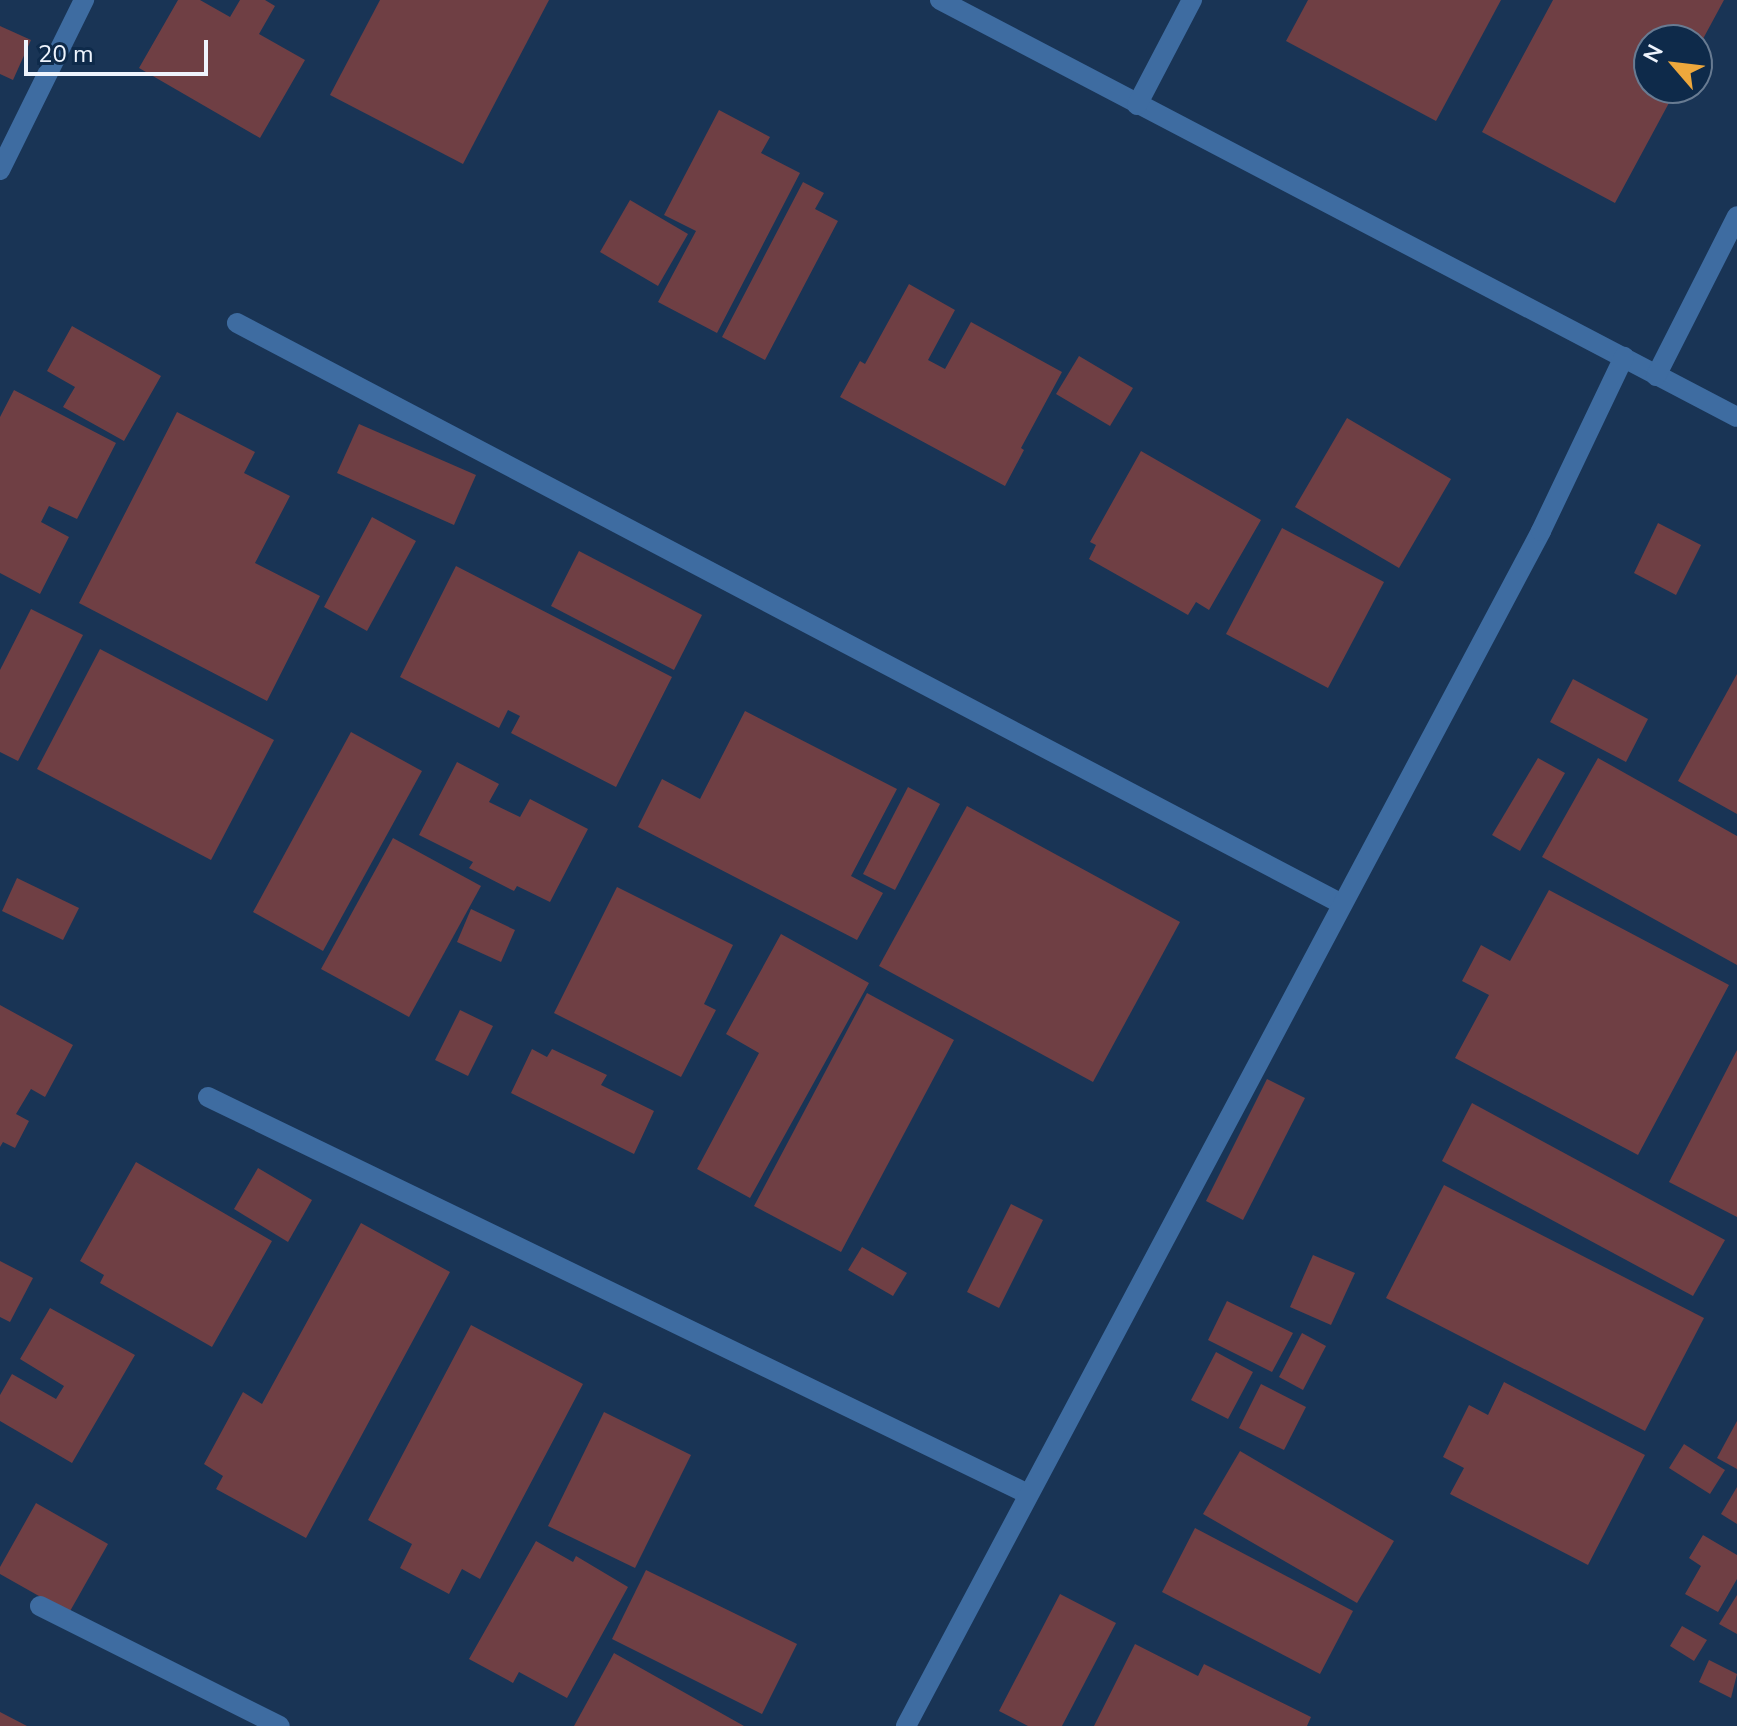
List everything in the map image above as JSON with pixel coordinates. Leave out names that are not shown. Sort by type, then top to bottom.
[{"type":"street","points":[[0,170],[84,0]]},
{"type":"street","points":[[940,0],[1737,417]]},
{"type":"street","points":[[1137,105],[1192,0]]},
{"type":"street","points":[[1656,376],[1737,216]]},
{"type":"street","points":[[237,323],[1340,903]]},
{"type":"street","points":[[906,1726],[1340,903],[1541,531],[1624,357]]},
{"type":"street","points":[[208,1097],[1028,1494]]},
{"type":"street","points":[[40,1606],[280,1726]]},
{"type":"building","points":[[178,0],[200,0],[230,17],[240,0],[265,0],[275,6],[259,34],[305,60],[260,138],[139,68]]},
{"type":"building","points":[[380,0],[549,0],[463,164],[330,95]]},
{"type":"building","points":[[1308,0],[1501,0],[1436,121],[1286,41]]},
{"type":"building","points":[[1553,0],[1724,0],[1711,24],[1633,24],[1633,104],[1668,104],[1615,203],[1482,132]]},
{"type":"building","points":[[0,26],[31,40],[13,80],[0,74]]},
{"type":"building","points":[[719,110],[770,137],[761,153],[800,173],[717,333],[658,302],[696,231],[664,215]]},
{"type":"building","points":[[803,182],[824,193],[815,209],[838,221],[765,360],[722,337]]},
{"type":"building","points":[[630,200],[688,234],[658,286],[600,252]]},
{"type":"building","points":[[909,284],[955,310],[928,360],[945,369],[971,322],[1062,372],[1021,448],[1024,450],[1005,486],[840,397],[860,361],[865,364]]},
{"type":"building","points":[[72,326],[161,376],[124,441],[63,407],[75,387],[47,371]]},
{"type":"building","points":[[1079,356],[1133,388],[1110,426],[1056,394]]},
{"type":"building","points":[[14,390],[116,443],[77,519],[49,506],[41,522],[69,537],[40,594],[0,573],[0,417]]},
{"type":"building","points":[[177,412],[255,452],[244,473],[290,496],[255,563],[320,596],[267,701],[79,603]]},
{"type":"building","points":[[1347,418],[1451,479],[1399,568],[1295,507]]},
{"type":"building","points":[[359,424],[476,475],[454,525],[337,473]]},
{"type":"building","points":[[1141,451],[1261,520],[1209,610],[1196,602],[1188,615],[1089,559],[1096,545],[1090,542]]},
{"type":"building","points":[[372,517],[416,541],[367,631],[324,607]]},
{"type":"building","points":[[1658,523],[1701,545],[1676,595],[1634,573]]},
{"type":"building","points":[[1282,528],[1384,582],[1328,688],[1226,634]]},
{"type":"building","points":[[579,551],[702,615],[674,670],[551,606]]},
{"type":"building","points":[[456,566],[672,677],[616,787],[511,733],[520,716],[508,710],[499,728],[400,677]]},
{"type":"building","points":[[31,609],[83,635],[18,761],[0,752],[0,670]]},
{"type":"building","points":[[100,649],[274,740],[211,860],[37,769]]},
{"type":"building","points":[[1737,674],[1737,814],[1678,781]]},
{"type":"building","points":[[1573,679],[1648,719],[1626,762],[1550,722]]},
{"type":"building","points":[[745,711],[897,789],[851,876],[883,893],[857,940],[638,827],[662,779],[700,799]]},
{"type":"building","points":[[351,732],[422,771],[323,951],[253,912]]},
{"type":"building","points":[[1538,758],[1565,773],[1520,851],[1492,835]]},
{"type":"building","points":[[1598,758],[1737,836],[1737,965],[1542,857]]},
{"type":"building","points":[[457,762],[499,784],[489,802],[520,817],[530,799],[588,829],[550,902],[517,886],[514,891],[469,868],[473,862],[419,835]]},
{"type":"building","points":[[908,787],[940,804],[895,890],[863,874]]},
{"type":"building","points":[[967,806],[1180,922],[1093,1082],[879,966]]},
{"type":"building","points":[[393,838],[481,886],[409,1017],[321,969]]},
{"type":"building","points":[[17,878],[79,908],[63,940],[2,911]]},
{"type":"building","points":[[617,887],[733,945],[704,1004],[716,1010],[681,1077],[554,1013]]},
{"type":"building","points":[[1549,890],[1729,985],[1638,1155],[1455,1058],[1489,995],[1462,981],[1481,945],[1510,961]]},
{"type":"building","points":[[471,909],[515,930],[501,962],[457,942]]},
{"type":"building","points":[[781,934],[869,983],[750,1198],[697,1169],[759,1053],[726,1034]]},
{"type":"building","points":[[867,993],[954,1040],[841,1252],[754,1206]]},
{"type":"building","points":[[0,1005],[73,1045],[45,1097],[31,1089],[16,1114],[29,1121],[15,1148],[3,1142],[0,1147]]},
{"type":"building","points":[[460,1010],[493,1026],[468,1076],[435,1060]]},
{"type":"building","points":[[532,1049],[547,1057],[552,1049],[607,1075],[601,1085],[654,1111],[634,1154],[511,1093]]},
{"type":"building","points":[[1737,1050],[1737,1217],[1669,1182]]},
{"type":"building","points":[[1267,1079],[1305,1098],[1243,1220],[1206,1201]]},
{"type":"building","points":[[1472,1103],[1725,1240],[1693,1296],[1442,1161]]},
{"type":"building","points":[[136,1162],[272,1241],[212,1347],[100,1283],[104,1275],[80,1261]]},
{"type":"building","points":[[258,1168],[312,1200],[288,1242],[234,1209]]},
{"type":"building","points":[[1444,1185],[1704,1318],[1645,1431],[1386,1298]]},
{"type":"building","points":[[1011,1204],[1043,1220],[999,1308],[967,1292]]},
{"type":"building","points":[[361,1223],[450,1272],[306,1538],[216,1489],[223,1476],[204,1464],[243,1392],[262,1404]]},
{"type":"building","points":[[862,1247],[907,1273],[893,1296],[848,1270]]},
{"type":"building","points":[[1313,1255],[1355,1273],[1331,1325],[1290,1307]]},
{"type":"building","points":[[0,1261],[33,1278],[10,1322],[0,1317]]},
{"type":"building","points":[[1227,1301],[1293,1333],[1272,1372],[1208,1340]]},
{"type":"building","points":[[50,1308],[135,1355],[72,1463],[0,1421],[0,1395],[12,1374],[56,1399],[64,1386],[20,1359]]},
{"type":"building","points":[[471,1325],[583,1384],[480,1579],[462,1569],[449,1594],[400,1568],[412,1544],[368,1520]]},
{"type":"building","points":[[1302,1333],[1326,1346],[1303,1390],[1279,1377]]},
{"type":"building","points":[[1216,1352],[1253,1372],[1228,1419],[1191,1400]]},
{"type":"building","points":[[1504,1382],[1645,1455],[1588,1565],[1450,1494],[1464,1468],[1443,1457],[1469,1405],[1488,1415]]},
{"type":"building","points":[[1261,1384],[1306,1407],[1284,1450],[1239,1428]]},
{"type":"building","points":[[604,1412],[691,1455],[635,1568],[548,1526]]},
{"type":"building","points":[[1737,1421],[1737,1469],[1717,1458]]},
{"type":"building","points":[[1684,1444],[1725,1470],[1710,1494],[1669,1468]]},
{"type":"building","points":[[1240,1451],[1394,1541],[1357,1603],[1203,1514]]},
{"type":"building","points":[[1737,1487],[1737,1524],[1721,1514]]},
{"type":"building","points":[[36,1503],[108,1544],[69,1613],[0,1574],[0,1567]]},
{"type":"building","points":[[1195,1528],[1353,1611],[1320,1674],[1162,1592]]},
{"type":"building","points":[[1703,1535],[1737,1555],[1737,1579],[1718,1612],[1685,1594],[1701,1566],[1689,1558]]},
{"type":"building","points":[[536,1541],[573,1562],[576,1556],[628,1587],[567,1698],[519,1672],[513,1683],[469,1659]]},
{"type":"building","points":[[646,1570],[797,1644],[762,1714],[612,1639]]},
{"type":"building","points":[[1060,1594],[1116,1623],[1062,1726],[1028,1726],[999,1711]]},
{"type":"building","points":[[1737,1595],[1737,1634],[1719,1624]]},
{"type":"building","points":[[1682,1626],[1707,1640],[1694,1661],[1670,1646]]},
{"type":"building","points":[[1135,1644],[1198,1676],[1204,1664],[1311,1717],[1307,1726],[1094,1726]]},
{"type":"building","points":[[614,1653],[744,1726],[574,1726]]},
{"type":"building","points":[[1709,1660],[1737,1674],[1731,1698],[1699,1682]]},
{"type":"building","points":[[0,1712],[27,1726],[0,1726]]}]
